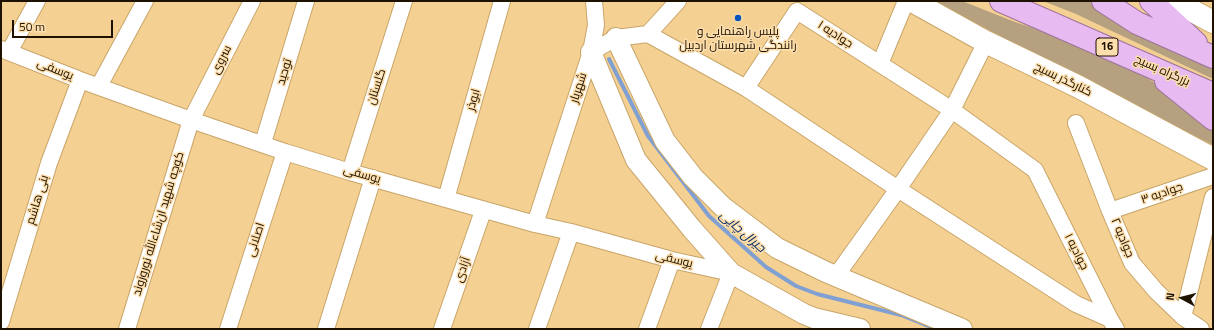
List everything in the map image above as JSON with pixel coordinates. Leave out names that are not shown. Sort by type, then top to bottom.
[{"type":"highway","name":"بزرگراه بسیج","points":[[1001,1],[1213,94]]},
{"type":"highway","points":[[1103,1],[1137,23],[1211,56]]},
{"type":"highway","points":[[1151,1],[1211,56]]},
{"type":"highway","points":[[1145,64],[1213,120]]},
{"type":"main road","name":"کنارگذر بسیج","points":[[912,1],[986,42],[1079,87],[1213,159]]},
{"type":"main road","points":[[1174,1],[1213,22]]},
{"type":"street","points":[[5,50],[37,1]]},
{"type":"street","points":[[99,86],[145,1]]},
{"type":"street","name":"سروی","points":[[191,120],[252,1]]},
{"type":"street","name":"توحید","points":[[263,144],[306,1]]},
{"type":"street","name":"گلستان","points":[[350,172],[404,1]]},
{"type":"street","name":"ابوذر","points":[[446,198],[502,1]]},
{"type":"street","name":"شهریار","points":[[535,224],[591,52],[596,25],[594,1]]},
{"type":"street","points":[[678,1],[648,34],[616,38],[591,52],[636,160],[692,229],[731,273],[804,314],[814,318],[860,329]]},
{"type":"street","points":[[880,64],[906,1]]},
{"type":"street","name":"جوادیه ۱","points":[[746,88],[797,11],[952,110],[1035,170],[1113,324]]},
{"type":"street","name":"جوادیه ۱","points":[[648,34],[746,88],[898,189],[1076,304],[1113,324]]},
{"type":"street","points":[[616,38],[665,141],[693,177],[723,207],[777,248],[836,276],[962,329]]},
{"type":"street","points":[[836,276],[952,110],[986,42]]},
{"type":"street","name":"یوسفی","points":[[5,50],[80,80],[191,120],[350,172],[446,198],[483,211],[571,232],[672,260],[731,273]]},
{"type":"street","name":"بنی هاشم","points":[[1,322],[49,163],[80,80]]},
{"type":"street","name":"کوچه شهید ان‌شاءالله نوروزوند","points":[[126,329],[191,120]]},
{"type":"street","name":"جوادیه ۲","points":[[1076,123],[1132,263],[1156,291],[1183,317],[1201,329]]},
{"type":"street","name":"اصلانی","points":[[228,329],[285,152]]},
{"type":"street","name":"جوادیه ۳","points":[[1110,211],[1213,176]]},
{"type":"street","points":[[326,329],[373,178]]},
{"type":"street","points":[[1183,317],[1213,196]]},
{"type":"street","name":"آزادی","points":[[442,329],[483,211]]},
{"type":"street","points":[[537,329],[571,232]]},
{"type":"street","points":[[647,329],[672,260]]},
{"type":"street","points":[[709,329],[731,273]]},
{"type":"shaded area","points":[[934,1],[962,1],[1015,22],[1107,52],[1163,88],[1213,129],[1213,145],[1087,82]]},
{"type":"shaded area","points":[[1043,1],[1091,1],[1150,36],[1213,66],[1213,79],[1076,14]]},
{"type":"waterway","name":"جیرال چایی","points":[[609,59],[648,136],[709,216],[766,267],[796,286],[817,294],[901,315],[936,329]]},
{"type":"place","name":"پلیس راهنمایی و رانندگی شهرستان اردبیل","points":[[738,18]]}]
